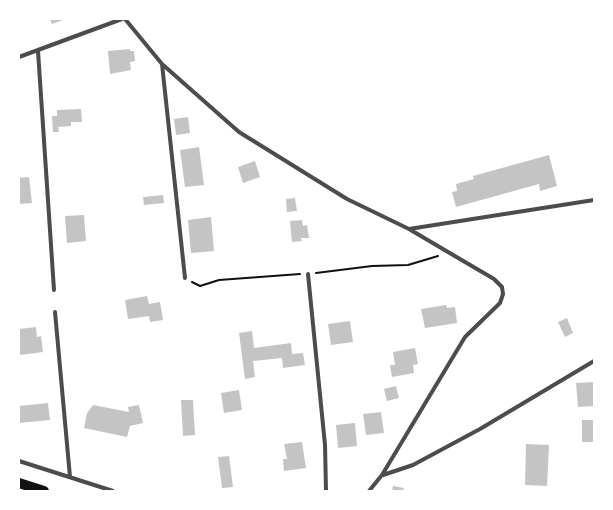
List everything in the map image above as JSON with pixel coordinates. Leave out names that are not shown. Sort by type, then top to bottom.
[{"type":"main road","points":[[19,483],[44,491]]},
{"type":"street","points":[[19,57],[122,19]]},
{"type":"street","points":[[125,19],[162,64],[224,120],[254,142],[347,199],[408,229],[494,279],[500,285],[503,294],[498,306],[470,331],[460,344],[382,475],[369,491]]},
{"type":"street","points":[[38,51],[54,290]]},
{"type":"street","points":[[162,64],[185,278]]},
{"type":"street","points":[[408,229],[594,200]]},
{"type":"street","points":[[308,274],[325,445],[326,491]]},
{"type":"street","points":[[55,312],[70,477]]},
{"type":"street","points":[[382,475],[413,465],[480,429],[594,361]]},
{"type":"street","points":[[19,461],[113,491]]},
{"type":"building","points":[[50,19],[66,19],[52,24]]},
{"type":"building","points":[[130,49],[130,51],[134,51],[135,61],[130,62],[131,70],[110,74],[108,51]]},
{"type":"building","points":[[81,109],[82,122],[71,122],[71,126],[58,127],[59,132],[53,132],[52,116],[57,116],[57,110]]},
{"type":"building","points":[[188,117],[190,133],[176,135],[174,119]]},
{"type":"building","points":[[199,147],[204,185],[185,187],[180,150]]},
{"type":"building","points":[[549,155],[557,186],[540,191],[539,184],[456,207],[452,192],[457,191],[456,184],[474,179],[473,176]]},
{"type":"building","points":[[255,161],[260,177],[243,183],[238,167]]},
{"type":"building","points":[[29,177],[32,203],[19,204],[19,178]]},
{"type":"building","points":[[163,195],[164,203],[144,205],[143,197]]},
{"type":"building","points":[[295,198],[297,211],[287,212],[286,199]]},
{"type":"building","points":[[84,215],[86,241],[67,243],[65,216]]},
{"type":"building","points":[[211,217],[214,251],[191,253],[188,220]]},
{"type":"building","points":[[302,220],[303,226],[307,225],[309,238],[301,238],[302,241],[292,242],[290,221]]},
{"type":"building","points":[[147,296],[149,304],[160,302],[163,320],[150,322],[149,316],[128,319],[125,300]]},
{"type":"building","points":[[446,305],[447,308],[455,307],[457,323],[425,328],[421,309]]},
{"type":"building","points":[[567,318],[573,333],[565,337],[558,322]]},
{"type":"building","points":[[350,321],[353,342],[331,345],[328,324]]},
{"type":"building","points":[[36,327],[37,337],[41,336],[43,352],[20,355],[19,329]]},
{"type":"building","points":[[252,331],[254,348],[291,343],[292,354],[303,353],[305,365],[283,368],[282,358],[253,361],[255,377],[245,379],[239,333]]},
{"type":"building","points":[[415,348],[418,364],[413,365],[414,373],[392,377],[390,365],[395,365],[393,352]]},
{"type":"building","points":[[594,382],[594,406],[578,407],[576,383]]},
{"type":"building","points":[[396,386],[399,398],[387,401],[384,389]]},
{"type":"building","points":[[239,390],[242,410],[224,413],[221,393]]},
{"type":"building","points":[[181,400],[193,400],[195,435],[183,436]]},
{"type":"building","points":[[48,403],[50,420],[19,423],[19,406]]},
{"type":"building","points":[[93,405],[129,412],[128,407],[139,405],[143,423],[130,426],[127,437],[84,428],[87,413]]},
{"type":"building","points":[[381,412],[384,433],[366,435],[363,414]]},
{"type":"building","points":[[582,420],[594,420],[594,442],[582,442]]},
{"type":"building","points":[[355,423],[357,446],[338,448],[336,425]]},
{"type":"building","points":[[302,442],[306,468],[284,471],[283,459],[287,459],[284,444]]},
{"type":"building","points":[[526,444],[549,445],[547,486],[525,485]]},
{"type":"building","points":[[229,456],[233,487],[222,488],[218,457]]},
{"type":"building","points":[[393,486],[404,488],[403,491],[392,491]]}]
